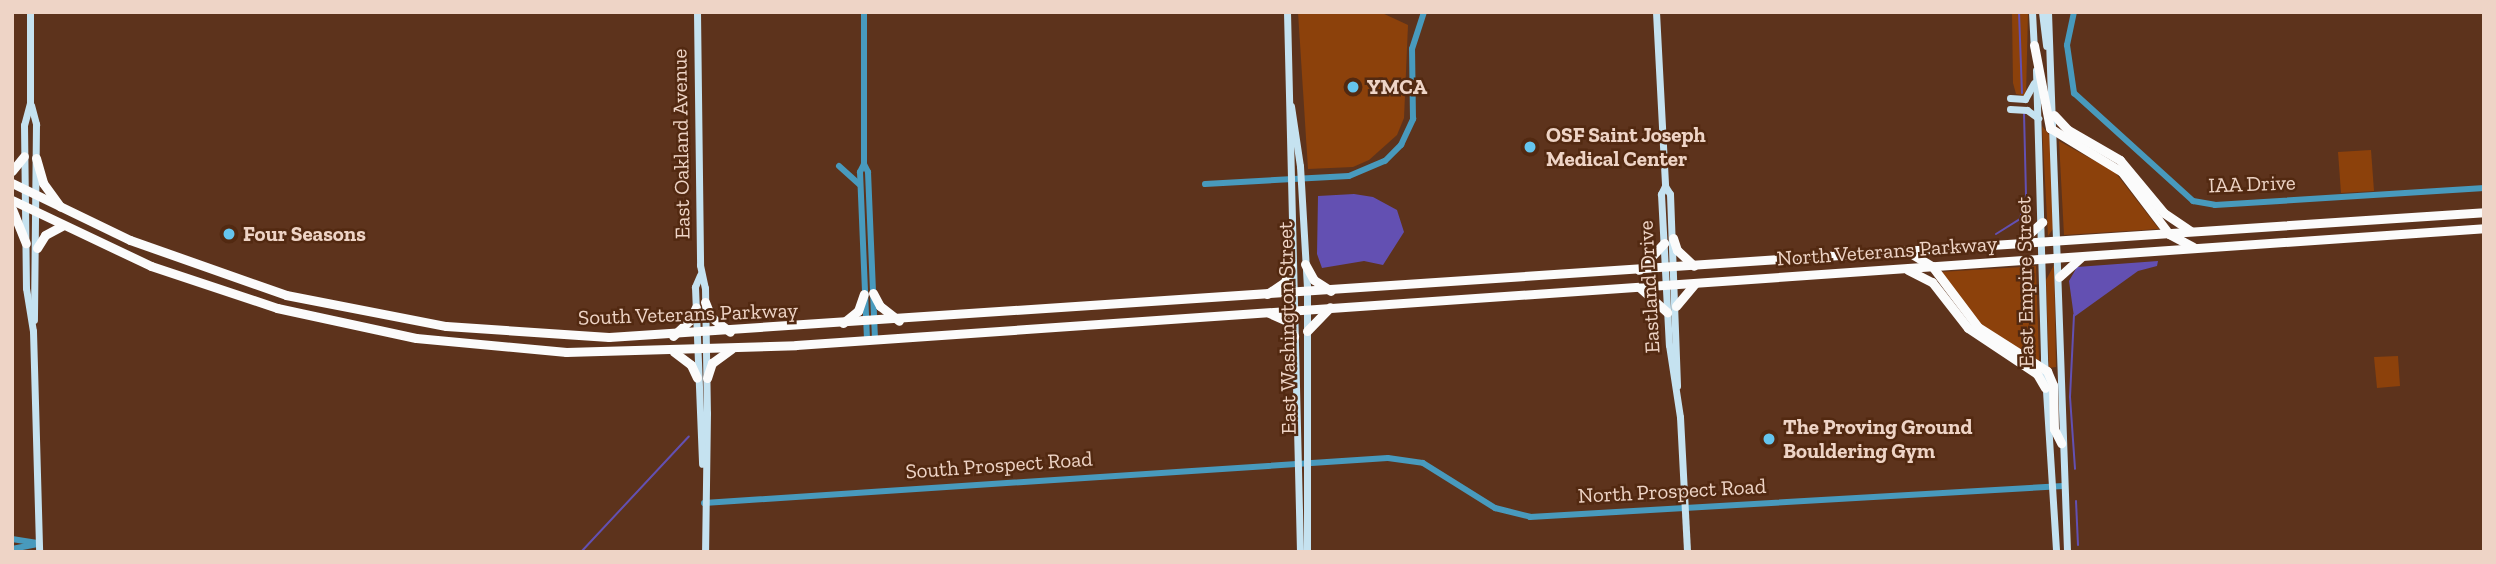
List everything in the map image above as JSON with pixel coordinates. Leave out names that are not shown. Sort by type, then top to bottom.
[{"type":"highway","points":[[2034,45],[2043,75],[2046,119],[2055,132],[2122,173],[2169,233],[2195,248]]},
{"type":"highway","points":[[2054,115],[2068,130],[2120,160],[2169,218],[2193,232]]},
{"type":"highway","points":[[12,171],[24,156]]},
{"type":"highway","points":[[36,158],[46,190],[64,210]]},
{"type":"highway","name":"South Veterans Parkway","points":[[12,183],[64,210],[209,271],[356,311],[539,336],[673,336],[1307,293]]},
{"type":"highway","name":"South Veterans Parkway","points":[[12,200],[62,226],[209,287],[385,333],[506,349],[674,352],[1294,309]]},
{"type":"highway","points":[[12,209],[26,243]]},
{"type":"highway","name":"North Veterans Parkway","points":[[1307,293],[2484,212]]},
{"type":"highway","points":[[2016,244],[2042,222]]},
{"type":"highway","points":[[37,248],[45,235],[62,226]]},
{"type":"highway","name":"North Veterans Parkway","points":[[1294,309],[2484,228]]},
{"type":"highway","points":[[1639,270],[1655,258],[1668,241],[1694,266]]},
{"type":"highway","points":[[1905,251],[1932,266],[1978,327],[2044,368],[2052,381],[2054,429],[2062,443]]},
{"type":"highway","points":[[2059,277],[2083,256]]},
{"type":"highway","points":[[1305,264],[1314,280],[1331,291]]},
{"type":"highway","points":[[1263,296],[1285,282],[1292,265]]},
{"type":"highway","points":[[1903,268],[1932,282],[1968,328],[2037,374],[2045,388]]},
{"type":"highway","points":[[1676,306],[1696,282]]},
{"type":"highway","points":[[1638,286],[1667,312]]},
{"type":"highway","points":[[839,325],[858,311],[868,294],[899,321]]},
{"type":"highway","points":[[705,302],[712,317],[730,332]]},
{"type":"highway","points":[[673,336],[690,320],[695,307]]},
{"type":"highway","points":[[1307,331],[1330,307]]},
{"type":"highway","points":[[1264,312],[1287,321],[1294,336]]},
{"type":"highway","points":[[674,352],[702,378],[712,363],[731,349]]},
{"type":"main road","points":[[30,12],[30,103],[24,125],[24,156],[26,288],[33,331]]},
{"type":"main road","name":"East Oakland Avenue","points":[[697,12],[700,275],[695,307],[701,334]]},
{"type":"main road","name":"East Washington Street","points":[[1287,12],[1290,104],[1288,180],[1300,552]]},
{"type":"main road","name":"Eastland Drive","points":[[1656,12],[1665,186],[1661,194],[1668,241],[1670,284],[1667,312],[1677,386]]},
{"type":"main road","name":"East Empire Street","points":[[2032,12],[2042,222],[2044,368],[2056,552]]},
{"type":"main road","points":[[2042,12],[2051,56]]},
{"type":"main road","name":"East Empire Street","points":[[2048,12],[2059,241],[2063,486],[2067,552]]},
{"type":"main road","points":[[2010,98],[2027,98],[2036,72]]},
{"type":"main road","points":[[30,103],[36,124],[37,248],[33,331],[38,548]]},
{"type":"main road","name":"East Washington Street","points":[[1290,104],[1301,179],[1307,293],[1307,552]]},
{"type":"main road","points":[[2010,108],[2027,110],[2038,118]]},
{"type":"main road","name":"East Oakland Avenue","points":[[700,275],[705,302],[701,334],[705,552]]},
{"type":"main road","name":"Eastland Drive","points":[[1670,284],[1676,306],[1677,386],[1687,552]]},
{"type":"street","points":[[864,12],[864,164],[861,187],[871,339]]},
{"type":"street","points":[[1205,184],[1288,180],[1366,172],[1401,145],[1413,119],[1413,39],[1424,12]]},
{"type":"street","name":"IAA Drive","points":[[2074,12],[2068,34],[2070,83],[2084,106],[2181,193],[2204,205],[2484,188]]},
{"type":"street","points":[[864,164],[870,199],[868,294]]},
{"type":"street","points":[[839,166],[861,187]]},
{"type":"street","points":[[862,218],[870,199]]},
{"type":"street","name":"North Prospect Road","points":[[1297,463],[1413,460],[1434,468],[1494,508],[1523,516],[2063,486]]},
{"type":"street","name":"South Prospect Road","points":[[704,503],[1297,463]]},
{"type":"street","points":[[12,539],[38,548]]},
{"type":"street","points":[[12,549],[38,548]]},
{"type":"shaded area","name":"YMCA","points":[[1298,12],[1380,12],[1408,25],[1404,118],[1397,135],[1369,160],[1353,167],[1308,169]]},
{"type":"shaded area","points":[[2012,12],[2028,12],[2026,96],[2016,94],[2013,83]]},
{"type":"shaded area","points":[[2042,126],[2051,137],[2053,229],[2048,236]]},
{"type":"shaded area","points":[[2059,141],[2115,172],[2159,229],[2064,235]]},
{"type":"shaded area","points":[[2371,150],[2374,191],[2341,193],[2338,152]]},
{"type":"shaded area","points":[[1354,194],[1373,197],[1397,210],[1404,232],[1383,265],[1364,261],[1322,268],[1317,254],[1318,196]]},
{"type":"shaded area","points":[[2158,261],[2157,266],[2138,271],[2074,317],[2069,281],[2077,267]]},
{"type":"shaded area","points":[[2054,265],[2056,367],[2049,368],[2046,280]]},
{"type":"shaded area","points":[[2036,266],[2039,361],[1981,326],[1940,272]]},
{"type":"shaded area","points":[[2398,356],[2400,386],[2377,388],[2374,357]]},
{"type":"waterway","points":[[2019,12],[2022,93]]},
{"type":"waterway","points":[[1996,234],[2020,219],[2026,195],[2024,114]]},
{"type":"waterway","points":[[2074,315],[2070,397],[2075,469]]},
{"type":"waterway","points":[[581,552],[689,436]]},
{"type":"waterway","points":[[2076,501],[2078,545]]},
{"type":"place","name":"YMCA","points":[[1353,87]]},
{"type":"place","name":"OSF Saint Joseph Medical Center","points":[[1530,147]]},
{"type":"place","name":"Four Seasons","points":[[229,234]]},
{"type":"place","name":"The Proving Ground Bouldering Gym","points":[[1769,439]]}]
